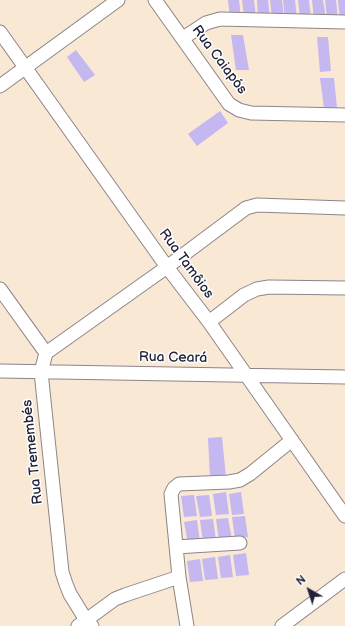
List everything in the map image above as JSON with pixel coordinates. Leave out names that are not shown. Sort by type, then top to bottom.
[{"type":"street","points":[[0,86],[118,0]]},
{"type":"street","name":"Rua Caiapós","points":[[155,0],[229,104],[238,110],[251,113],[345,115]]},
{"type":"street","points":[[182,38],[206,23],[220,19],[345,22]]},
{"type":"street","name":"Rua Tamôios","points":[[0,32],[167,266],[209,322],[345,516]]},
{"type":"street","points":[[0,290],[46,353],[246,208],[257,205],[345,208]]},
{"type":"street","points":[[209,322],[244,296],[257,289],[269,287],[345,288]]},
{"type":"street","name":"Rua Tremembés","points":[[46,353],[41,372],[62,572],[70,594],[85,624]]},
{"type":"street","name":"Rua Ceará","points":[[0,371],[345,377]]},
{"type":"street","points":[[187,626],[179,577],[171,494],[174,488],[180,484],[229,482],[240,480],[250,474],[292,440]]},
{"type":"street","points":[[176,547],[240,543]]},
{"type":"street","points":[[85,624],[115,599],[125,594],[179,577]]},
{"type":"street","points":[[282,626],[345,579]]},
{"type":"building","points":[[228,0],[239,0],[241,18],[230,18]]},
{"type":"building","points":[[242,0],[254,0],[256,18],[244,17]]},
{"type":"building","points":[[257,0],[268,0],[270,18],[258,17]]},
{"type":"building","points":[[270,0],[282,0],[284,17],[272,17]]},
{"type":"building","points":[[283,0],[295,0],[297,19],[285,18]]},
{"type":"building","points":[[298,0],[309,0],[311,19],[300,18]]},
{"type":"building","points":[[312,0],[323,0],[326,19],[314,19]]},
{"type":"building","points":[[325,0],[336,0],[338,20],[327,19]]},
{"type":"building","points":[[338,0],[345,0],[345,20],[340,20]]},
{"type":"building","points":[[231,35],[243,35],[249,70],[236,70]]},
{"type":"building","points":[[317,37],[328,37],[331,71],[320,72]]},
{"type":"building","points":[[76,50],[95,75],[84,82],[67,57]]},
{"type":"building","points":[[320,78],[334,78],[337,108],[324,108]]},
{"type":"building","points":[[220,111],[228,123],[197,146],[188,134]]},
{"type":"building","points":[[222,437],[226,477],[210,478],[208,438]]},
{"type":"building","points":[[226,492],[229,514],[216,515],[213,494]]},
{"type":"building","points":[[241,492],[244,514],[232,515],[229,494]]},
{"type":"building","points":[[194,495],[197,516],[184,517],[181,496]]},
{"type":"building","points":[[209,495],[212,516],[200,517],[196,496]]},
{"type":"building","points":[[245,516],[248,537],[235,539],[232,517]]},
{"type":"building","points":[[228,518],[232,539],[219,541],[216,519]]},
{"type":"building","points":[[213,519],[216,540],[203,542],[200,520]]},
{"type":"building","points":[[197,520],[200,542],[188,543],[184,522]]},
{"type":"building","points":[[246,553],[249,575],[236,576],[233,555]]},
{"type":"building","points":[[230,555],[233,577],[221,578],[218,557]]},
{"type":"building","points":[[215,557],[218,579],[205,580],[202,559]]},
{"type":"building","points":[[200,559],[203,581],[190,582],[187,561]]}]
